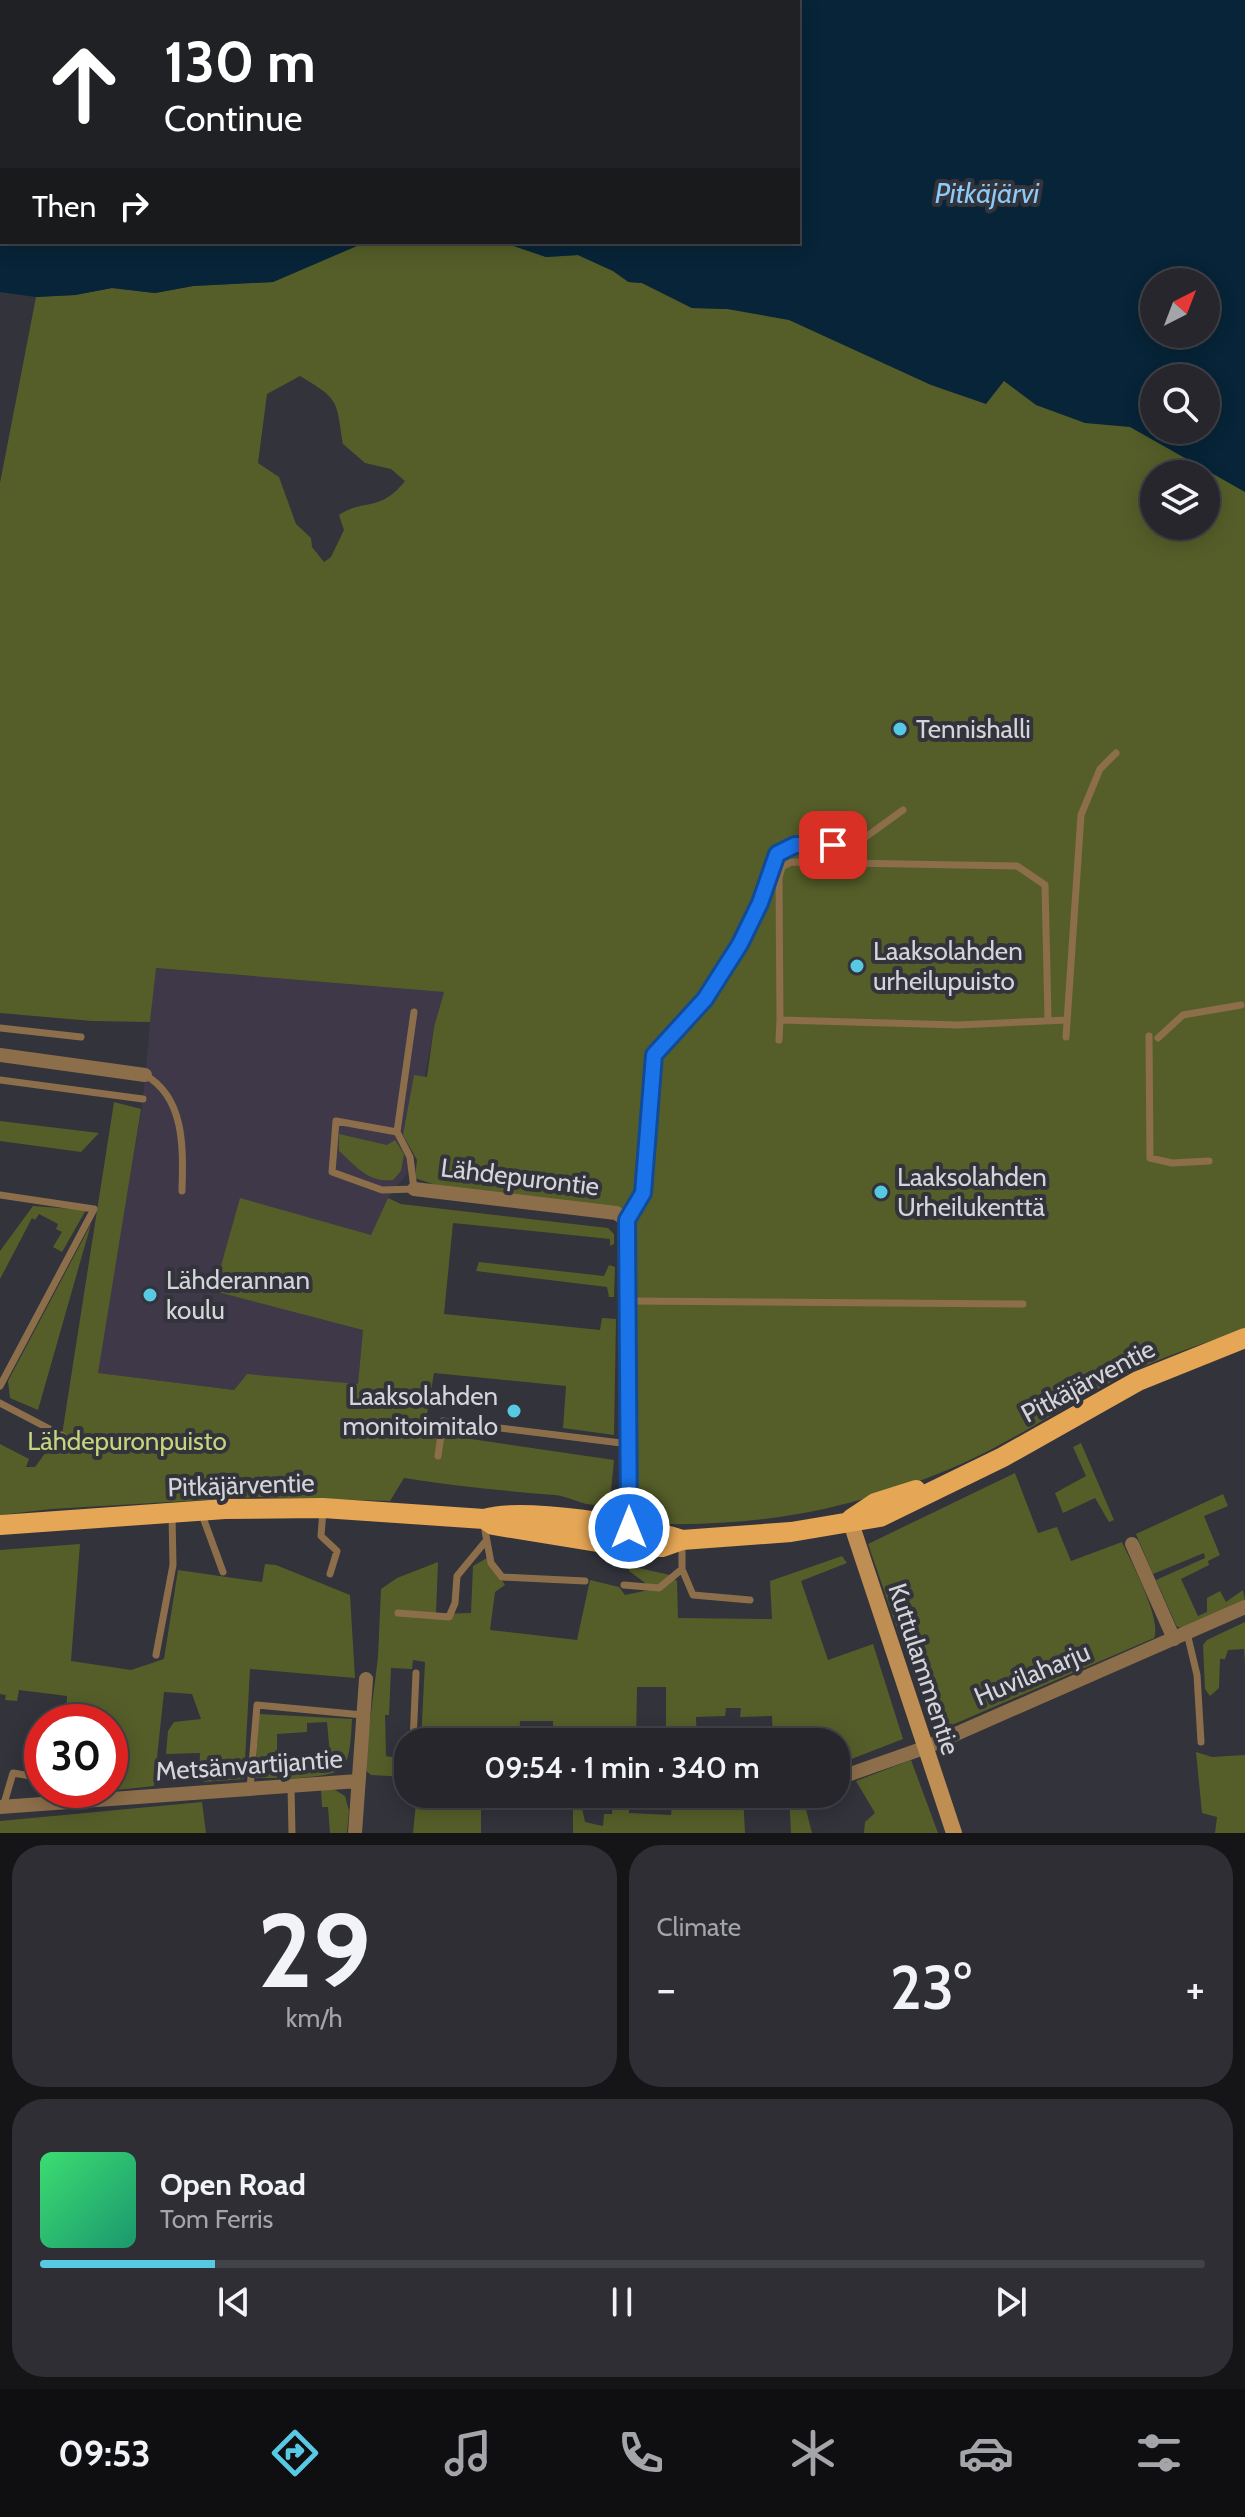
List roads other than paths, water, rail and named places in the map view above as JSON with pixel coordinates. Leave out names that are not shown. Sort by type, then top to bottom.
[{"type":"main road","name":"Pitkäjärventie","points":[[0,1525],[201,1510],[323,1508],[484,1519],[497,1515],[544,1517],[628,1537],[682,1540],[782,1533],[850,1520],[875,1503],[959,1478],[1138,1381],[1245,1338]]},
{"type":"street","points":[[0,1055],[145,1075]]},
{"type":"street","name":"Lähdepurontie","points":[[414,1189],[616,1213],[627,1220],[630,1301],[628,1537]]},
{"type":"street","name":"Kuttulammentie","points":[[850,1520],[954,1833]]},
{"type":"street","points":[[1132,1544],[1180,1636]]},
{"type":"street","name":"Huvilaharju","points":[[850,1774],[924,1748],[1245,1607]]},
{"type":"street","points":[[355,1833],[366,1679]]},
{"type":"street","name":"Metsänvartijantie","points":[[128,1793],[358,1781]]},
{"type":"street","name":"Metsänvartijantie","points":[[1,1807],[24,1802]]},
{"type":"lane","points":[[1066,1037],[1081,815],[1100,769],[1116,753]]},
{"type":"lane","points":[[627,1220],[643,1193],[654,1055],[705,999],[740,944],[760,903],[777,854],[795,845],[856,844],[903,810]]},
{"type":"lane","points":[[779,1040],[779,878],[782,867],[791,862],[1017,866],[1031,872],[1045,885],[1048,1019]]},
{"type":"lane","points":[[1158,1038],[1183,1015],[1241,1005]]},
{"type":"lane","points":[[397,1132],[336,1121],[332,1172],[382,1190],[414,1189],[410,1157],[397,1132],[414,1012]]},
{"type":"lane","points":[[780,1020],[958,1025],[1067,1020]]},
{"type":"lane","points":[[0,1028],[81,1037]]},
{"type":"lane","points":[[1149,1036],[1150,1158],[1172,1163],[1209,1161]]},
{"type":"lane","points":[[145,1075],[168,1095],[179,1121],[182,1191]]},
{"type":"lane","points":[[0,1080],[143,1099]]},
{"type":"lane","points":[[0,1195],[94,1209],[0,1386]]},
{"type":"lane","points":[[630,1301],[1023,1304]]},
{"type":"lane","points":[[0,1403],[63,1436]]},
{"type":"lane","points":[[438,1456],[443,1421],[629,1444]]},
{"type":"lane","points":[[323,1508],[321,1536],[337,1551],[330,1574]]},
{"type":"lane","points":[[201,1510],[223,1572]]},
{"type":"lane","points":[[156,1655],[173,1565],[172,1512]]},
{"type":"lane","points":[[484,1519],[485,1542],[491,1563],[502,1577],[585,1581]]},
{"type":"lane","points":[[682,1540],[682,1569],[687,1587],[693,1595],[750,1600]]},
{"type":"lane","points":[[398,1613],[449,1617],[455,1603],[457,1576],[485,1542]]},
{"type":"lane","points":[[624,1585],[659,1588],[682,1569]]},
{"type":"lane","points":[[1180,1636],[1197,1675],[1201,1742]]},
{"type":"lane","points":[[414,1728],[416,1673]]},
{"type":"lane","points":[[250,1789],[257,1705],[363,1715]]},
{"type":"lane","points":[[1,1807],[13,1773],[24,1775]]},
{"type":"lane","points":[[291,1786],[292,1833]]},
{"type":"water","name":"Pitkäjärvi","points":[[800,0],[1245,0],[1245,492],[1220,478],[1220,460],[1188,460],[1160,444],[1220,444],[1220,364],[1140,364],[1140,433],[1130,427],[1085,423],[1036,405],[1004,381],[986,404],[931,385],[789,320],[727,309],[692,308],[642,283],[629,282],[578,255],[546,257],[508,244],[800,244]]},
{"type":"water","name":"Pitkäjärvi","points":[[0,244],[361,244],[273,282],[193,286],[155,293],[112,288],[75,295],[36,297],[0,292]]},
{"type":"place","name":"Tennishalli","points":[[900,729]]},
{"type":"place","name":"Laaksolahden urheilupuisto","points":[[857,966]]},
{"type":"place","name":"Laaksolahden Urheilukenttä","points":[[881,1192]]},
{"type":"place","name":"Lähderannan koulu","points":[[150,1295]]},
{"type":"place","name":"Laaksolahden monitoimitalo","points":[[514,1411]]},
{"type":"park label","name":"Lähdepuronpuisto","points":[[127,1441]]}]
